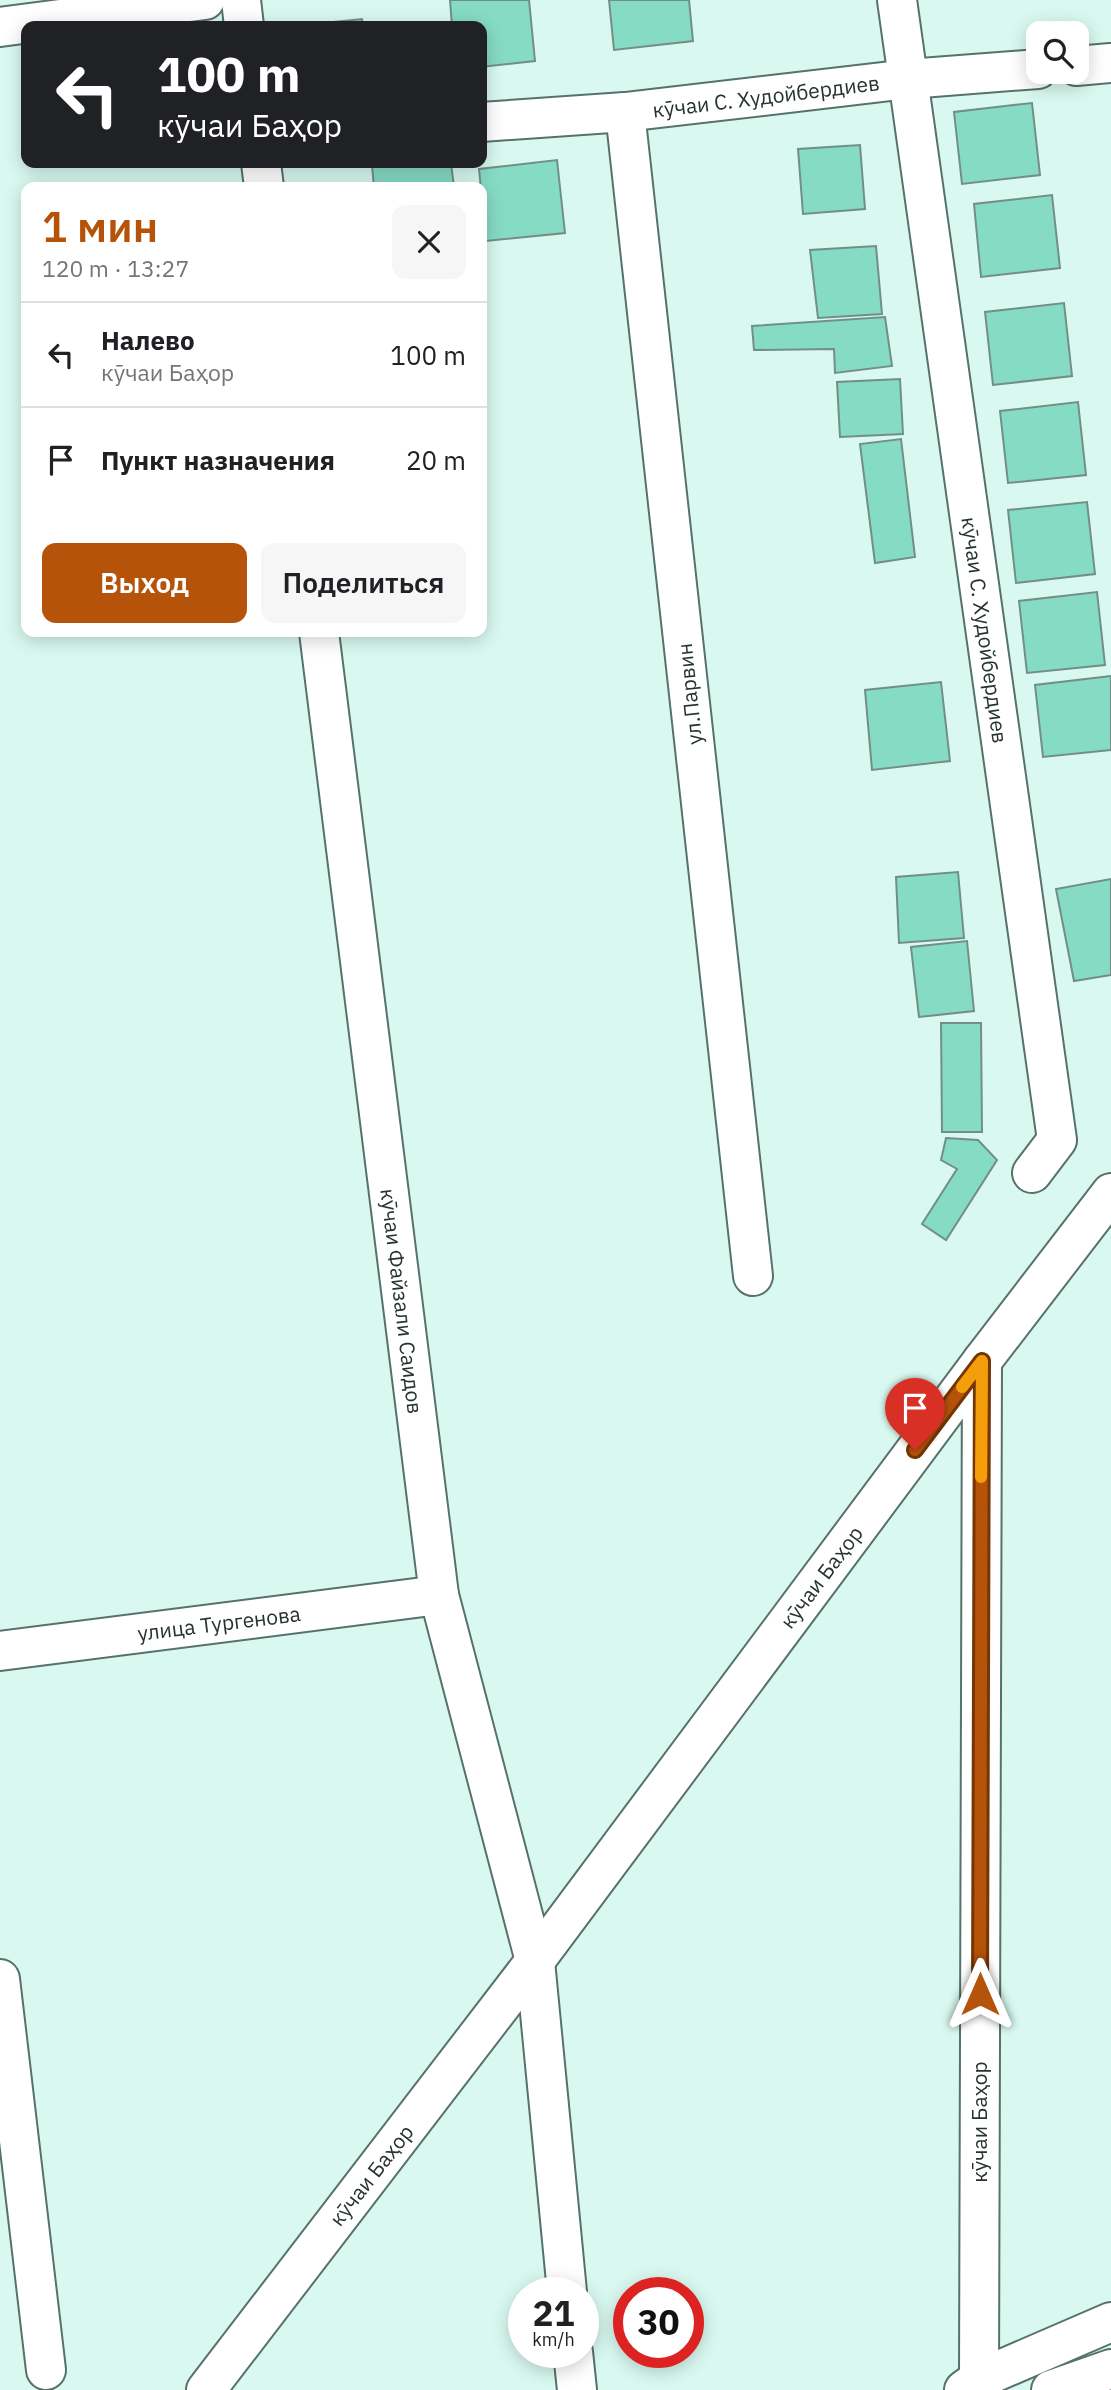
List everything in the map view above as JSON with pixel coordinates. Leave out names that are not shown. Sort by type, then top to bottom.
[{"type":"street","points":[[46,21],[205,0]]},
{"type":"street","points":[[241,0],[243,21]]},
{"type":"street","name":"кӯчаи С. Худойбердиев","points":[[897,0],[1057,1140],[1032,1173]]},
{"type":"street","points":[[0,27],[21,24]]},
{"type":"street","points":[[1089,65],[1111,63]]},
{"type":"street","name":"кӯчаи С. Худойбердиев","points":[[487,122],[625,112],[908,79],[1026,70]]},
{"type":"street","name":"ул.Парвин","points":[[625,112],[753,1276]]},
{"type":"street","name":"кӯчаи Файзали Саидов","points":[[320,637],[439,1595],[535,1961]]},
{"type":"street","name":"кӯчаи Баҳор","points":[[206,2390],[535,1961],[982,1361],[1111,1193]]},
{"type":"street","name":"кӯчаи Баҳор","points":[[982,1361],[972,2385],[1111,2322]]},
{"type":"street","name":"улица Тургенова","points":[[0,1651],[439,1595]]},
{"type":"street","points":[[535,1961],[566,2277]]},
{"type":"street","points":[[0,1979],[46,2370]]},
{"type":"street","points":[[575,2368],[577,2390]]},
{"type":"street","points":[[1051,2390],[1111,2369]]},
{"type":"building","points":[[450,0],[529,0],[535,61],[487,66],[487,21],[452,21]]},
{"type":"building","points":[[609,0],[689,0],[693,41],[614,50]]},
{"type":"building","points":[[1032,103],[1040,175],[962,184],[954,112]]},
{"type":"building","points":[[860,145],[865,209],[803,214],[798,149]]},
{"type":"building","points":[[557,160],[565,233],[487,241],[487,182],[480,182],[479,169]]},
{"type":"building","points":[[372,168],[452,168],[453,182],[374,182]]},
{"type":"building","points":[[1052,195],[1060,268],[981,277],[974,204]]},
{"type":"building","points":[[876,246],[882,314],[818,318],[810,250]]},
{"type":"building","points":[[1064,303],[1072,376],[993,385],[985,312]]},
{"type":"building","points":[[885,317],[892,366],[835,373],[834,349],[754,350],[752,326]]},
{"type":"building","points":[[900,379],[903,434],[840,437],[837,382]]},
{"type":"building","points":[[1078,402],[1086,475],[1008,483],[1000,411]]},
{"type":"building","points":[[901,439],[915,557],[875,563],[860,444]]},
{"type":"building","points":[[1087,502],[1095,574],[1016,583],[1008,510]]},
{"type":"building","points":[[1097,592],[1105,665],[1027,673],[1019,601]]},
{"type":"building","points":[[1111,676],[1111,750],[1043,757],[1035,685]]},
{"type":"building","points":[[941,682],[950,761],[872,770],[865,690]]},
{"type":"building","points":[[958,872],[964,938],[899,943],[896,877]]},
{"type":"building","points":[[1111,879],[1111,975],[1074,981],[1056,889]]},
{"type":"building","points":[[967,941],[974,1011],[919,1017],[911,947]]},
{"type":"building","points":[[941,1023],[981,1023],[982,1132],[942,1132]]},
{"type":"building","points":[[946,1138],[978,1140],[997,1160],[946,1240],[922,1224],[957,1169],[941,1160]]},
{"type":"slow traffic","points":[[962,1387],[982,1361],[981,1477]]},
{"type":"route","points":[[915,1450],[982,1361],[980,1994]]}]
